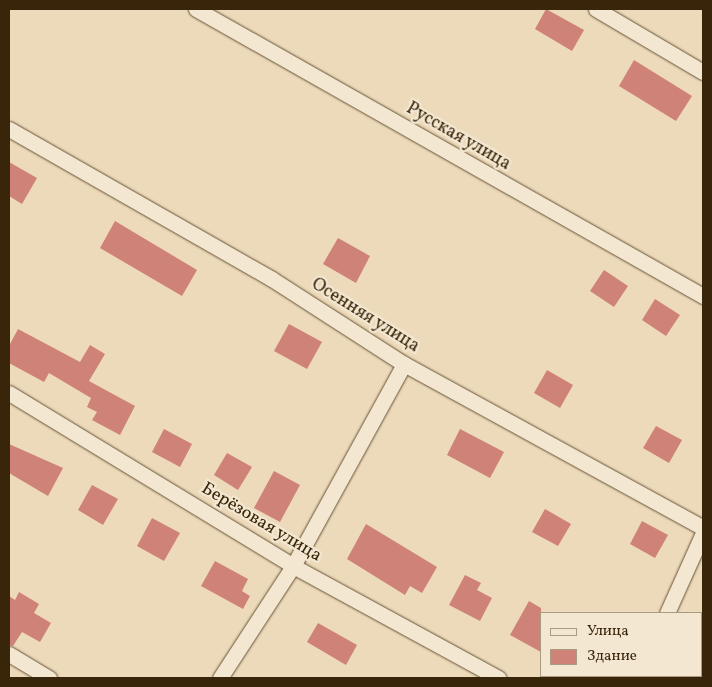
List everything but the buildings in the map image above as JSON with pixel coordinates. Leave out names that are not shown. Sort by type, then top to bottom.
[{"type":"street","name":"Русская улица","points":[[196,9],[703,296]]},
{"type":"street","points":[[596,9],[703,72]]},
{"type":"street","name":"Осенняя улица","points":[[9,130],[272,279],[404,364],[703,528]]},
{"type":"street","points":[[220,678],[293,566],[404,364]]},
{"type":"street","name":"Берёзовая улица","points":[[9,393],[293,566],[498,678]]},
{"type":"street","points":[[667,612],[703,533]]},
{"type":"street","points":[[9,654],[49,678]]}]
